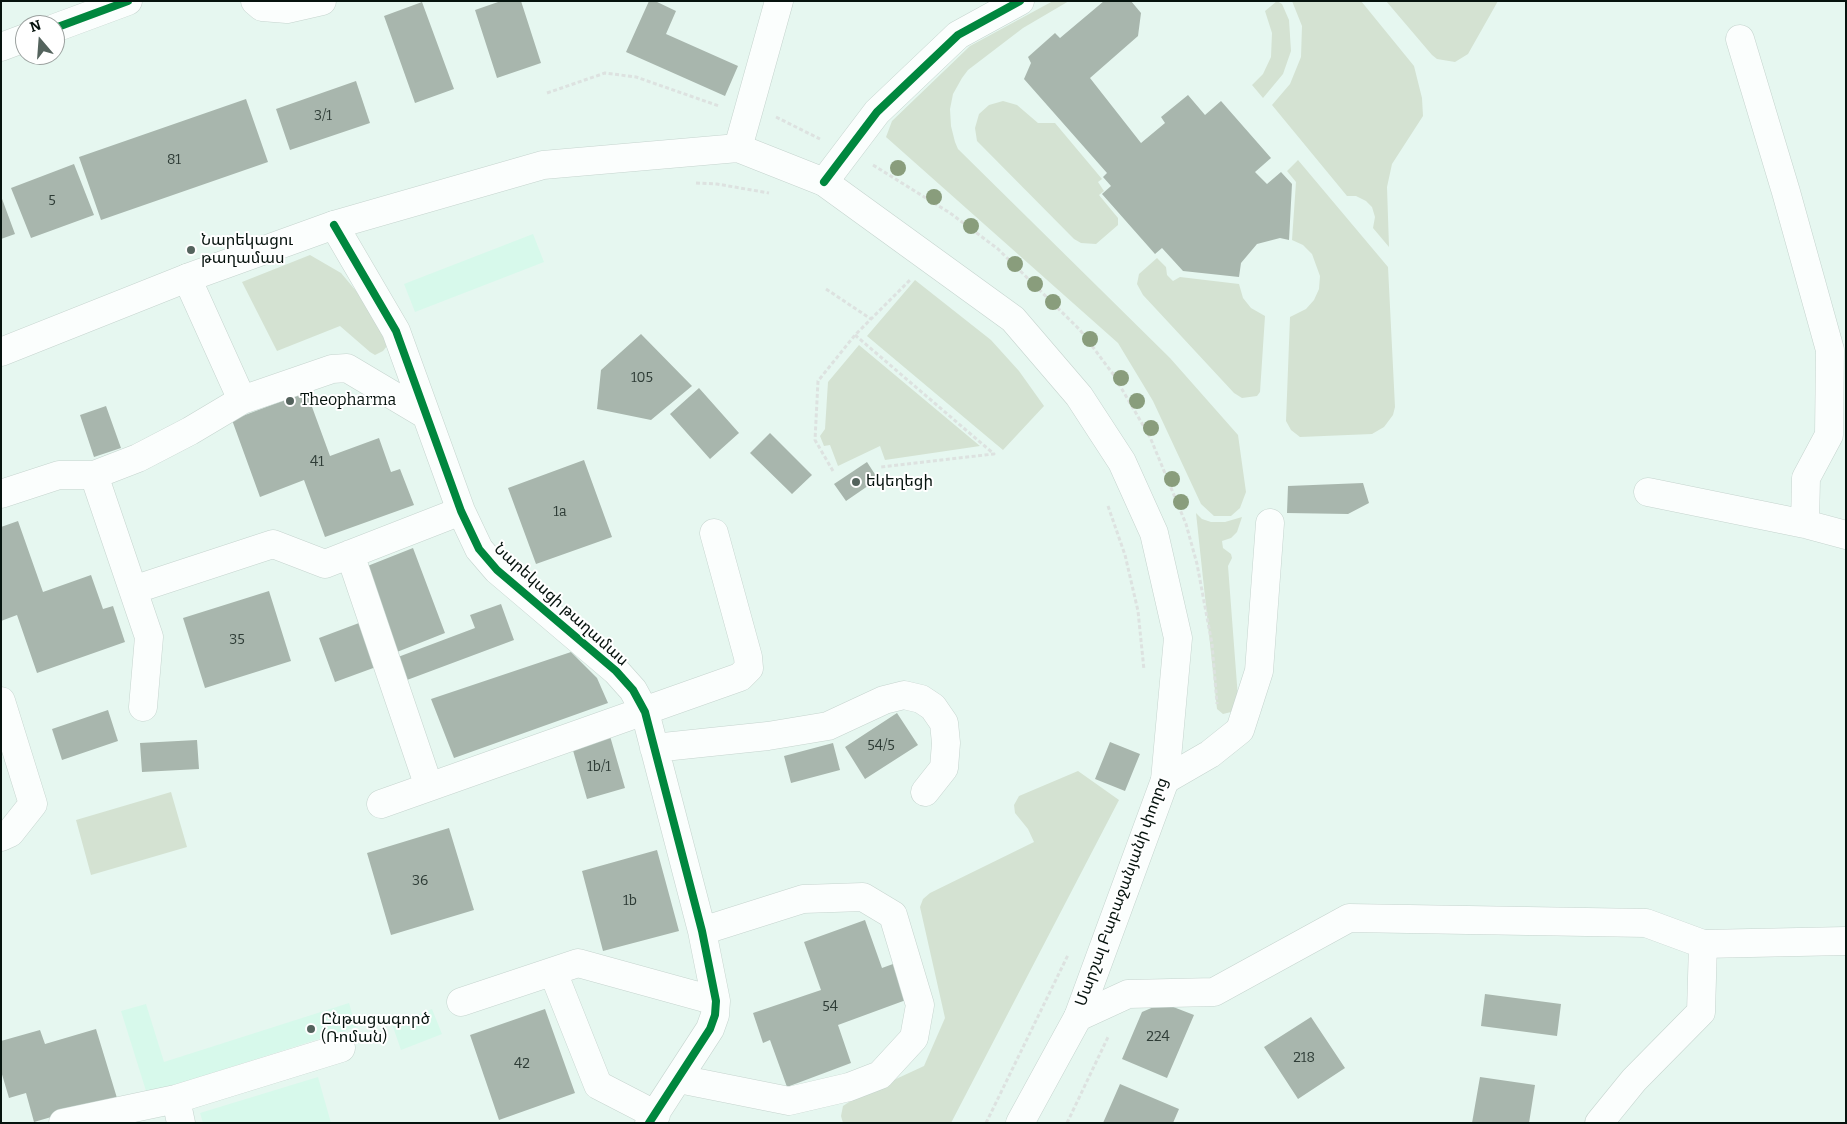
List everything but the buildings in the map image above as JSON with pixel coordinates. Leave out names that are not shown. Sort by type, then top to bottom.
[{"type":"main road","points":[[65,24],[128,1]]},
{"type":"main road","points":[[255,1],[262,7],[287,9],[322,1]]},
{"type":"main road","points":[[738,148],[779,1]]},
{"type":"main road","points":[[824,182],[877,112],[958,35],[1020,1]]},
{"type":"main road","points":[[1740,39],[1786,192],[1830,350],[1829,435],[1806,478],[1805,524]]},
{"type":"main road","points":[[1,47],[15,42]]},
{"type":"main road","name":"Մարշալ Բաբաջանյանի փողոց","points":[[1,352],[187,278],[334,225],[543,165],[738,148],[824,182],[1013,319],[1079,396],[1122,462],[1154,532],[1178,638],[1165,780],[1078,1017],[1020,1123]]},
{"type":"main road","name":"Նարեկացի թաղամաս","points":[[334,225],[396,331],[461,511],[479,549],[497,570],[616,672],[633,690],[645,712],[702,931],[716,1000],[715,1015],[710,1029],[653,1119]]},
{"type":"main road","points":[[187,278],[242,400]]},
{"type":"main road","points":[[1,494],[59,475],[94,475],[138,458],[190,431],[242,400],[332,369],[347,368],[426,415]]},
{"type":"main road","points":[[94,475],[149,637],[143,707]]},
{"type":"main road","points":[[1648,492],[1805,524],[1846,535]]},
{"type":"main road","points":[[133,590],[274,544],[325,564],[461,511]]},
{"type":"main road","points":[[1165,780],[1210,754],[1240,730],[1260,671],[1270,523]]},
{"type":"main road","points":[[381,804],[740,677],[749,668],[748,658],[714,533]]},
{"type":"main road","points":[[350,554],[429,786]]},
{"type":"main road","points":[[654,748],[768,736],[828,726],[884,700],[904,694],[921,698],[933,707],[944,723],[946,743],[944,768],[925,792]]},
{"type":"main road","points":[[1,701],[33,804],[10,833],[1,837]]},
{"type":"main road","points":[[678,1079],[789,1101],[849,1086],[880,1075],[914,1038],[920,1005],[893,915],[863,896],[802,899],[702,931]]},
{"type":"main road","points":[[1078,1017],[1128,994],[1214,992],[1349,918],[1646,923],[1703,944],[1846,941]]},
{"type":"main road","points":[[1599,1123],[1634,1080],[1701,1012],[1703,944]]},
{"type":"main road","points":[[460,1002],[578,964],[716,1000]]},
{"type":"main road","points":[[553,972],[598,1085],[653,1119]]},
{"type":"main road","points":[[63,1123],[179,1111],[341,1048]]},
{"type":"path","points":[[688,183],[717,184],[773,194]]},
{"type":"path","points":[[833,471],[815,440],[818,381],[855,335],[915,274]]},
{"type":"path","points":[[826,289],[871,319]]},
{"type":"path","points":[[855,335],[994,454],[880,467]]},
{"type":"path","points":[[1105,499],[1125,555],[1136,602],[1145,680]]},
{"type":"path","points":[[986,1123],[1011,1068],[1072,946]]},
{"type":"path","points":[[1067,1123],[1128,994]]},
{"type":"shaded area","points":[[1053,1],[1069,1],[1023,28],[968,70],[962,78],[953,94],[950,109],[951,126],[955,142],[958,149],[1170,358],[1238,435],[1246,492],[1240,508],[1231,516],[1214,516],[1201,504],[1153,401],[1118,343],[886,137],[892,121],[970,46]]},
{"type":"shaded area","points":[[1277,1],[1282,4],[1289,20],[1291,51],[1283,74],[1263,98],[1252,85],[1263,74],[1271,57],[1272,33],[1265,11]]},
{"type":"shaded area","points":[[1292,1],[1361,1],[1414,66],[1422,98],[1423,116],[1392,164],[1387,187],[1389,247],[1373,228],[1375,217],[1372,207],[1366,201],[1356,196],[1347,196],[1272,105],[1290,84],[1301,57],[1302,26]]},
{"type":"shaded area","points":[[1386,1],[1498,1],[1468,54],[1455,62],[1437,59],[1432,55]]},
{"type":"shaded area","points":[[1003,101],[1017,105],[1038,123],[1055,123],[1102,179],[1098,182],[1104,191],[1099,195],[1118,218],[1118,225],[1096,244],[1081,243],[1074,239],[977,141],[975,128],[979,114],[989,105]]},
{"type":"shaded area","points":[[1298,160],[1388,267],[1395,407],[1393,415],[1384,427],[1372,434],[1300,437],[1291,430],[1286,421],[1290,317],[1306,309],[1314,300],[1319,289],[1320,276],[1312,254],[1303,245],[1292,240],[1296,182],[1287,171]]},
{"type":"shaded area","points":[[533,234],[544,262],[415,312],[404,284]]},
{"type":"shaded area","points":[[310,255],[341,273],[378,317],[387,346],[383,351],[375,355],[340,326],[277,351],[242,282]]},
{"type":"shaded area","points":[[1157,258],[1166,267],[1167,275],[1173,281],[1180,277],[1239,284],[1243,298],[1251,308],[1265,316],[1260,392],[1257,396],[1242,398],[1234,393],[1143,295],[1137,284],[1139,274]]},
{"type":"shaded area","points":[[915,280],[991,340],[1019,371],[1044,406],[1003,450],[867,336]]},
{"type":"shaded area","points":[[859,345],[980,446],[885,460],[880,446],[838,466],[830,445],[824,446],[820,436],[825,429],[828,382]]},
{"type":"shaded area","points":[[1196,513],[1202,519],[1211,522],[1225,522],[1242,517],[1237,532],[1231,538],[1222,541],[1223,548],[1231,554],[1232,558],[1228,566],[1238,698],[1231,712],[1223,714],[1217,709]]},
{"type":"shaded area","points":[[1078,771],[1119,800],[951,1123],[843,1123],[841,1116],[843,1106],[855,1098],[924,1066],[945,1018],[920,907],[923,899],[930,893],[1034,842],[1028,829],[1015,813],[1014,805],[1019,796]]},
{"type":"shaded area","points":[[171,792],[187,847],[91,875],[76,820]]},
{"type":"shaded area","points":[[349,1003],[356,1027],[147,1094],[121,1011],[146,1004],[164,1062]]},
{"type":"shaded area","points":[[432,1009],[442,1034],[401,1050],[392,1024]]},
{"type":"shaded area","points":[[318,1077],[331,1123],[203,1123],[200,1113]]},
{"type":"cycle path","points":[[65,24],[128,1]]},
{"type":"cycle path","points":[[824,182],[877,112],[958,35],[1020,1]]},
{"type":"cycle path","points":[[334,225],[396,331],[461,511],[479,549],[497,570],[616,671],[633,690],[645,712],[702,931],[716,1001],[715,1015],[710,1029],[649,1123]]},
{"type":"place","name":"Նարեկացու թաղամաս","points":[[191,250]]},
{"type":"place","name":"Theopharma","points":[[290,401]]},
{"type":"place","name":"եկեղեցի","points":[[856,482]]},
{"type":"place","name":"Ընթացագործ (Ռոման)","points":[[311,1029]]}]
